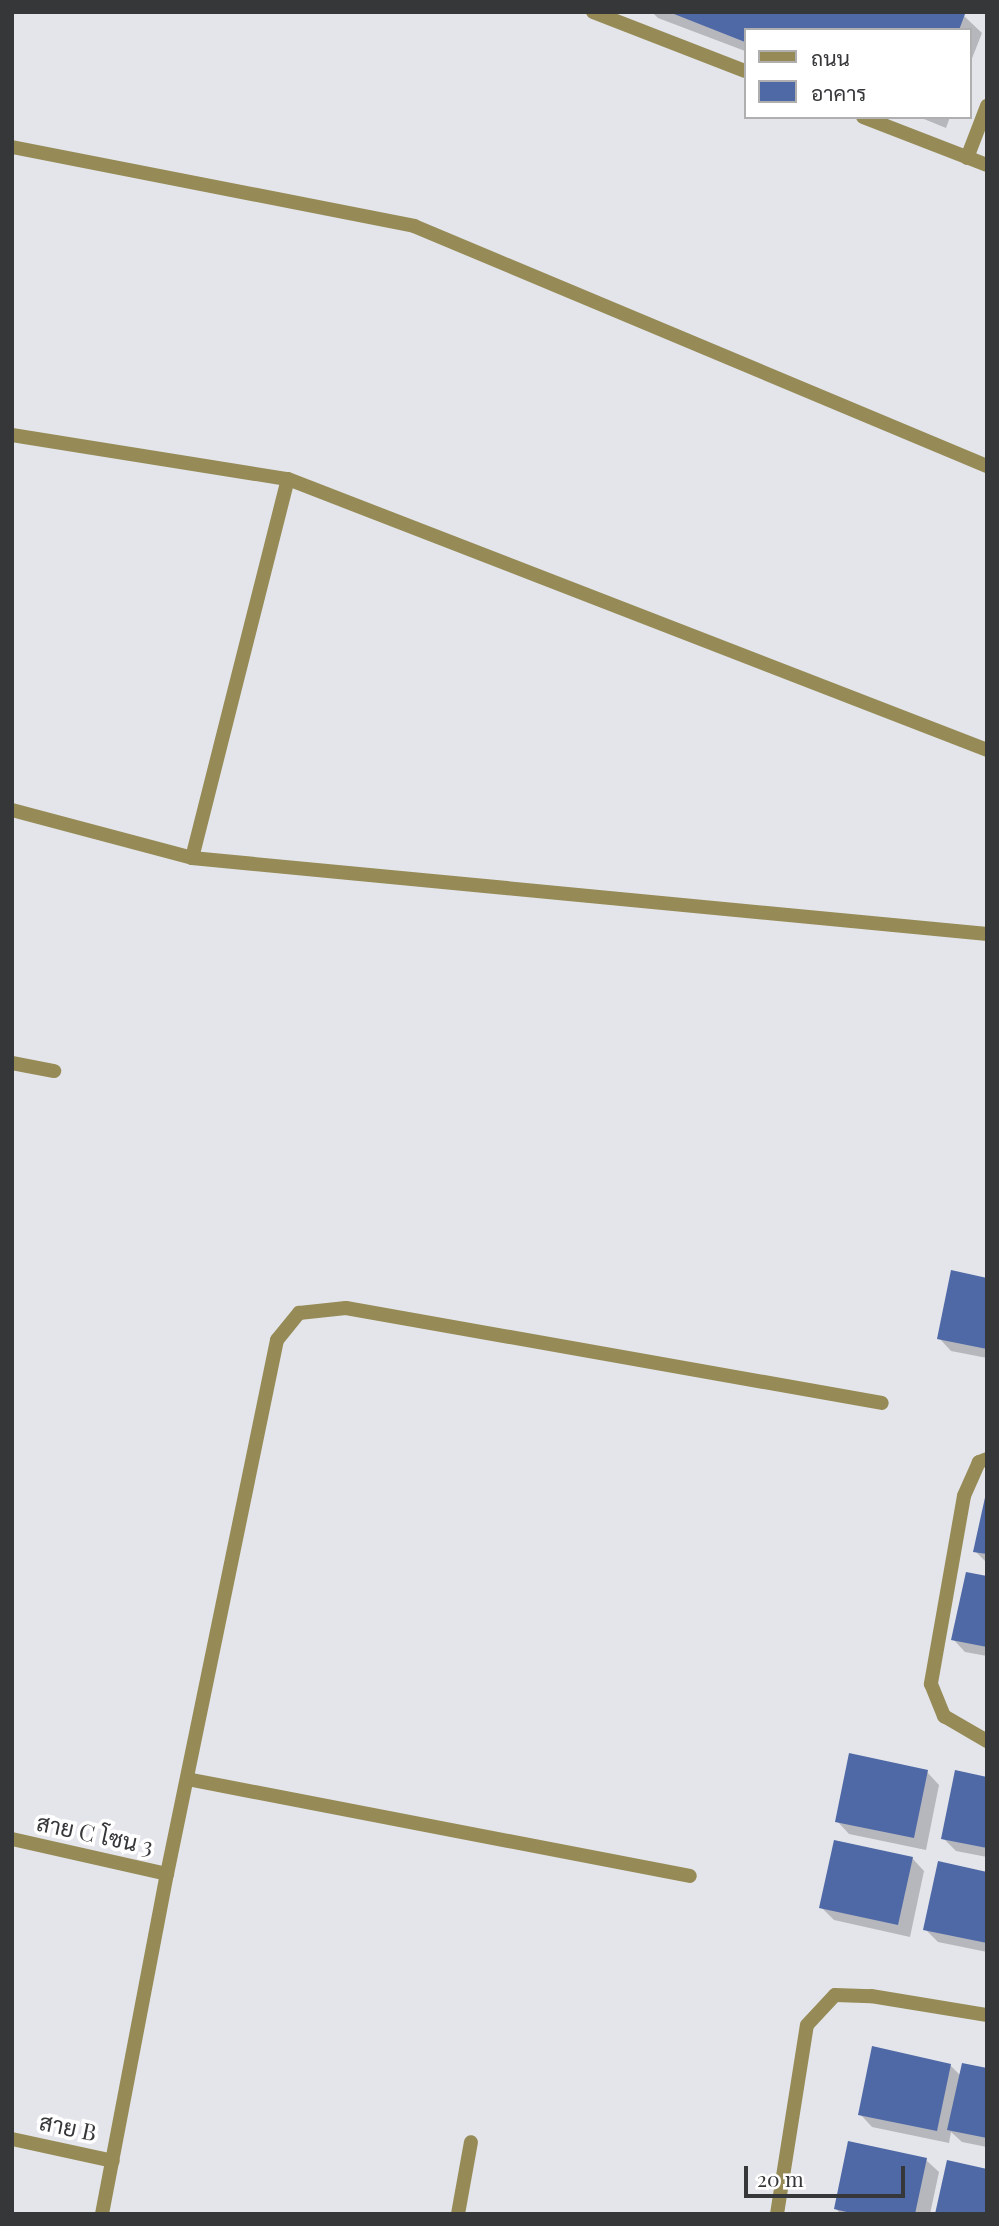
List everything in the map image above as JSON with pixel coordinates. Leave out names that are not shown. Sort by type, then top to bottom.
[{"type":"street","points":[[593,12],[744,71]]},
{"type":"street","points":[[967,158],[987,106]]},
{"type":"street","points":[[868,119],[987,165]]},
{"type":"street","points":[[12,147],[414,226],[987,466]]},
{"type":"street","points":[[12,435],[288,479],[987,750]]},
{"type":"street","points":[[192,858],[288,479]]},
{"type":"street","points":[[12,810],[192,858],[987,934]]},
{"type":"street","points":[[12,1063],[54,1072]]},
{"type":"street","points":[[102,2214],[167,1874],[277,1340],[299,1313],[346,1308],[882,1403]]},
{"type":"street","points":[[987,1459],[979,1462],[964,1496],[931,1684],[944,1716],[987,1741]]},
{"type":"street","points":[[187,1779],[690,1876]]},
{"type":"street","name":"สาย C โซน 3","points":[[12,1839],[167,1874]]},
{"type":"street","points":[[777,2214],[807,2025],[835,1995],[871,1996],[987,2015]]},
{"type":"street","name":"สาย B","points":[[12,2139],[113,2161]]},
{"type":"street","points":[[458,2214],[471,2142]]},
{"type":"building","points":[[669,12],[965,14],[960,28],[744,28],[744,42]]},
{"type":"building","points":[[951,1270],[987,1278],[987,1349],[937,1339]]},
{"type":"building","points":[[987,1493],[987,1554],[973,1552]]},
{"type":"building","points":[[966,1572],[987,1576],[987,1647],[951,1640]]},
{"type":"building","points":[[849,1753],[928,1770],[914,1838],[835,1822]]},
{"type":"building","points":[[955,1770],[987,1777],[987,1848],[941,1839]]},
{"type":"building","points":[[834,1840],[913,1857],[898,1925],[819,1908]]},
{"type":"building","points":[[938,1861],[987,1872],[987,1943],[923,1930]]},
{"type":"building","points":[[872,2046],[951,2064],[937,2131],[858,2115]]},
{"type":"building","points":[[962,2063],[987,2068],[987,2138],[947,2130]]},
{"type":"building","points":[[848,2141],[927,2158],[915,2214],[855,2214],[834,2209]]},
{"type":"building","points":[[947,2160],[987,2169],[987,2214],[935,2214]]}]
